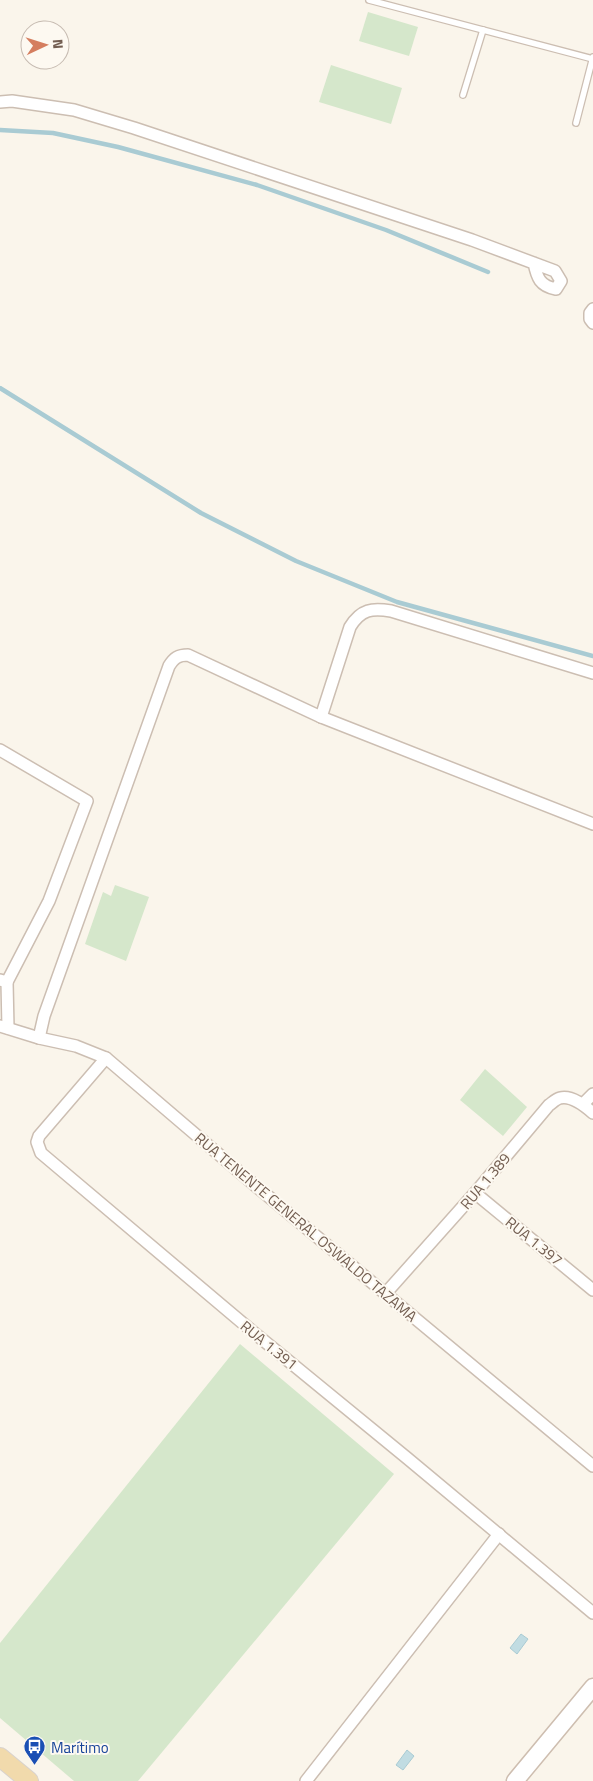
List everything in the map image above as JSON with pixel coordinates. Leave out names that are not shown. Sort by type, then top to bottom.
[{"type":"main road","points":[[515,1781],[591,1694]]},
{"type":"main road","points":[[0,1757],[29,1781]]},
{"type":"street","points":[[0,102],[12,101],[74,110],[125,125],[472,240],[534,263]]},
{"type":"street","points":[[593,309],[590,313],[590,319],[593,323]]},
{"type":"street","points":[[322,717],[350,626],[356,617],[366,611],[379,609],[391,611],[593,673]]},
{"type":"street","points":[[39,1038],[44,1016],[169,666],[174,658],[180,655],[188,655],[322,717],[593,824]]},
{"type":"street","points":[[0,750],[87,801],[49,901],[4,981],[4,1027]]},
{"type":"street","name":"RUA TENENTE GENERAL OSWALDO TAZAMA","points":[[4,1027],[39,1038],[76,1046],[106,1058],[264,1194],[593,1466]]},
{"type":"street","name":"RUA 1.391","points":[[106,1058],[38,1136],[37,1142],[41,1154],[593,1613]]},
{"type":"street","points":[[583,1104],[593,1094]]},
{"type":"street","name":"RUA 1.389","points":[[385,1294],[475,1193],[549,1105],[560,1098],[569,1098],[583,1104],[593,1113]]},
{"type":"street","name":"RUA 1.397","points":[[475,1193],[593,1290]]},
{"type":"street","points":[[306,1781],[499,1534]]},
{"type":"lane","points":[[369,0],[593,58],[576,123]]},
{"type":"lane","points":[[463,95],[483,30]]},
{"type":"green space","points":[[368,12],[418,27],[409,56],[359,41]]},
{"type":"green space","points":[[331,65],[402,88],[391,124],[319,102]]},
{"type":"green space","points":[[115,885],[149,897],[126,961],[85,944],[103,892],[111,896]]},
{"type":"green space","points":[[485,1069],[527,1107],[503,1136],[460,1100]]},
{"type":"green space","points":[[240,1344],[394,1474],[138,1781],[74,1781],[0,1718],[0,1643]]},
{"type":"water","points":[[521,1634],[528,1639],[517,1654],[510,1648]]},
{"type":"water","points":[[407,1750],[414,1756],[403,1770],[396,1765]]},
{"type":"waterway","points":[[0,130],[53,133],[118,147],[257,185],[386,230],[488,272]]},
{"type":"waterway","points":[[0,388],[201,513],[296,561],[397,602],[593,656]]},
{"type":"place","name":"Marítimo","points":[[35,1766]]}]
